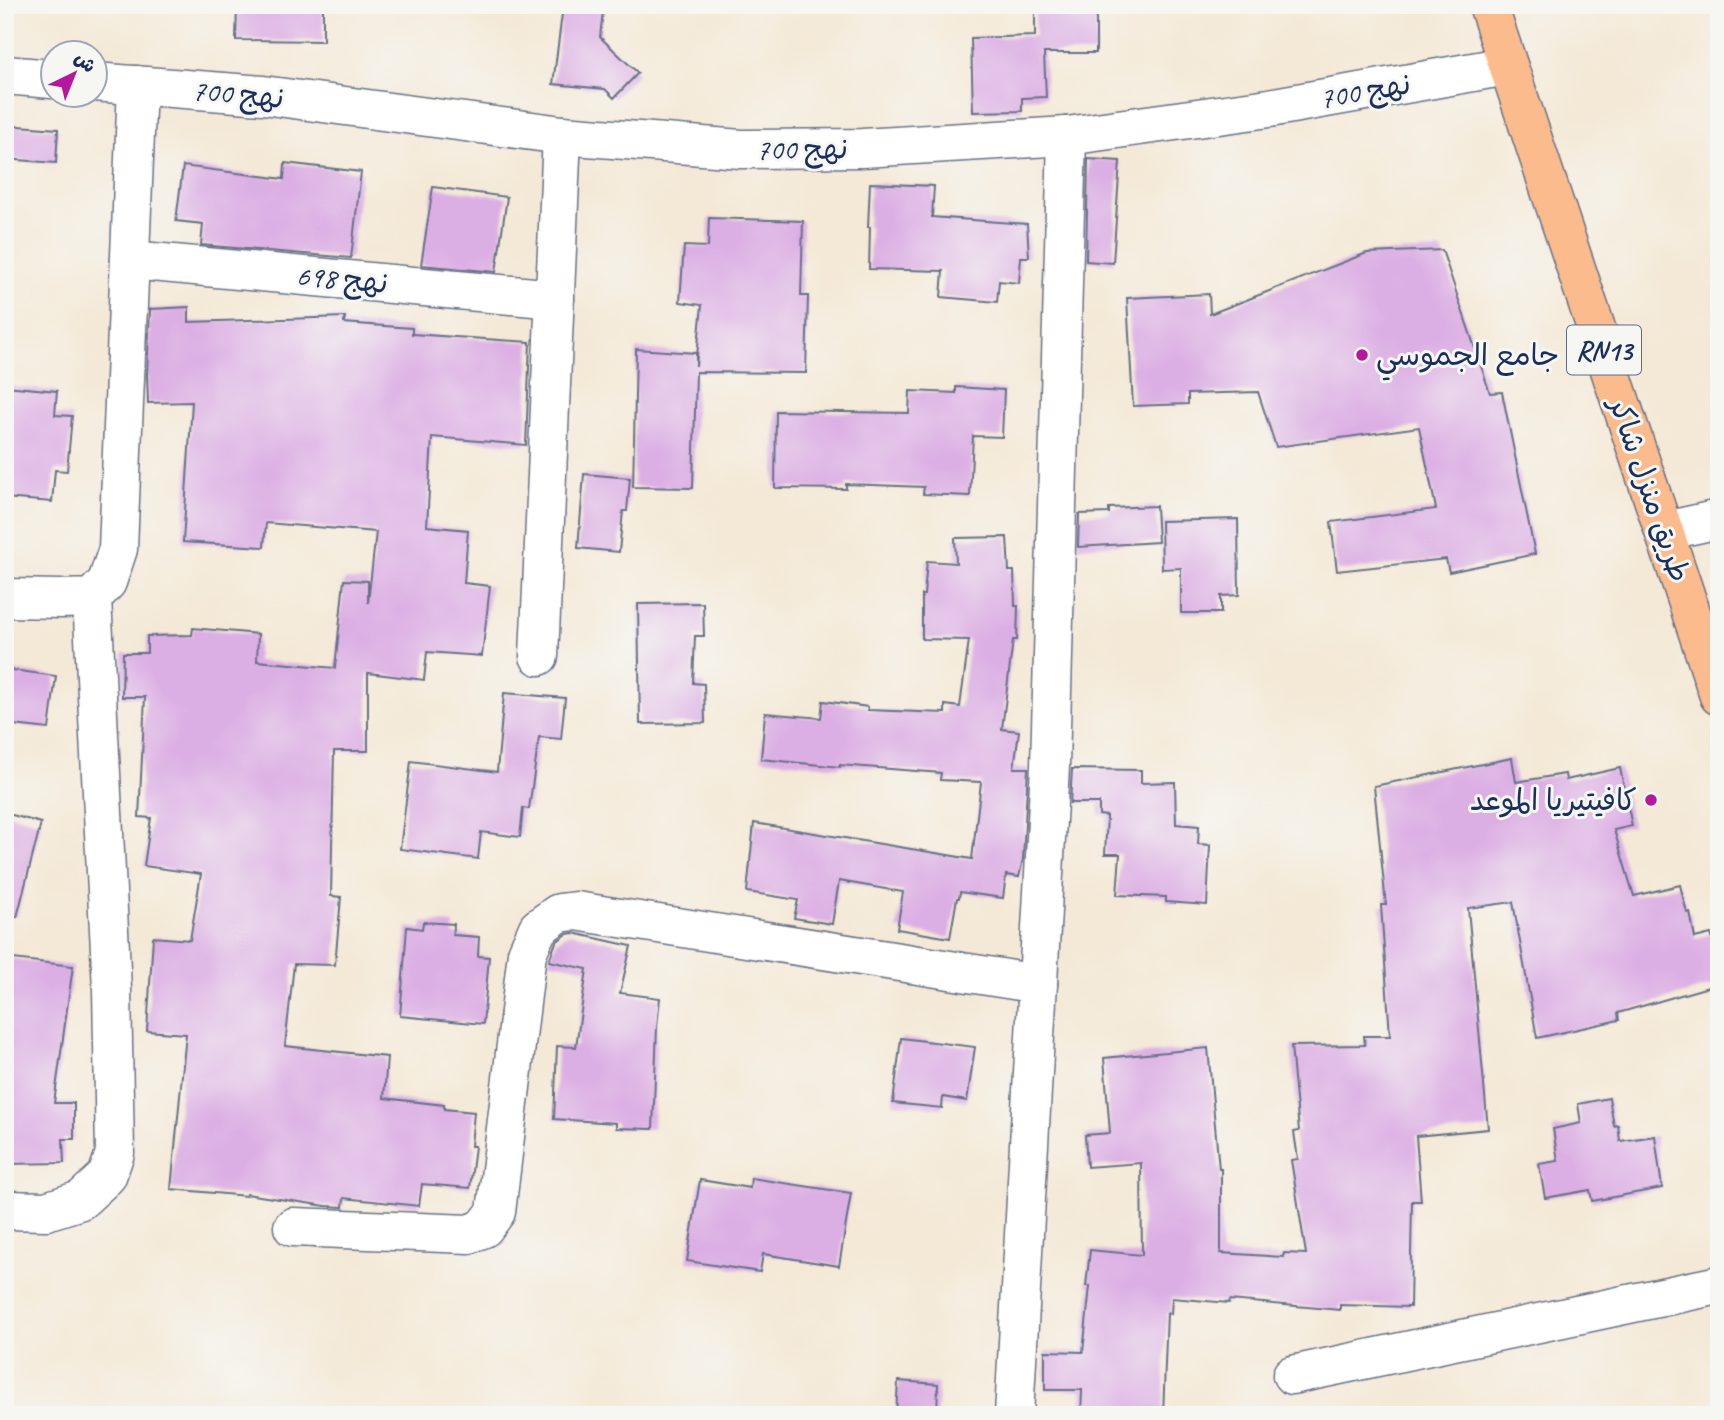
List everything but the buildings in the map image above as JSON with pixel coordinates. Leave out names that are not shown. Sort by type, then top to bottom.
[{"type":"main road","name":"طريق منزل شاكر","points":[[1488,5],[1719,696]]},
{"type":"street","name":"نهج 700","points":[[108,83],[262,95],[562,135],[741,149],[862,148],[1067,136],[1269,108],[1507,66]]},
{"type":"street","points":[[5,75],[38,78]]},
{"type":"street","points":[[5,598],[92,598],[107,582],[118,549],[137,85]]},
{"type":"street","points":[[539,656],[562,135]]},
{"type":"street","points":[[1014,1415],[1050,766],[1067,136]]},
{"type":"street","name":"نهج 698","points":[[130,260],[555,299]]},
{"type":"street","points":[[1665,531],[1719,519]]},
{"type":"street","points":[[5,1210],[46,1211],[81,1200],[107,1176],[115,1153],[112,989],[92,598]]},
{"type":"street","points":[[293,1227],[470,1234],[484,1228],[496,1212],[527,953],[538,928],[559,913],[576,911],[1038,984]]},
{"type":"street","points":[[1292,1375],[1719,1285]]},
{"type":"place","name":"جامع الجموسي","points":[[1362,355]]},
{"type":"place","name":"كافيتيريا الموعد","points":[[1651,800]]}]
